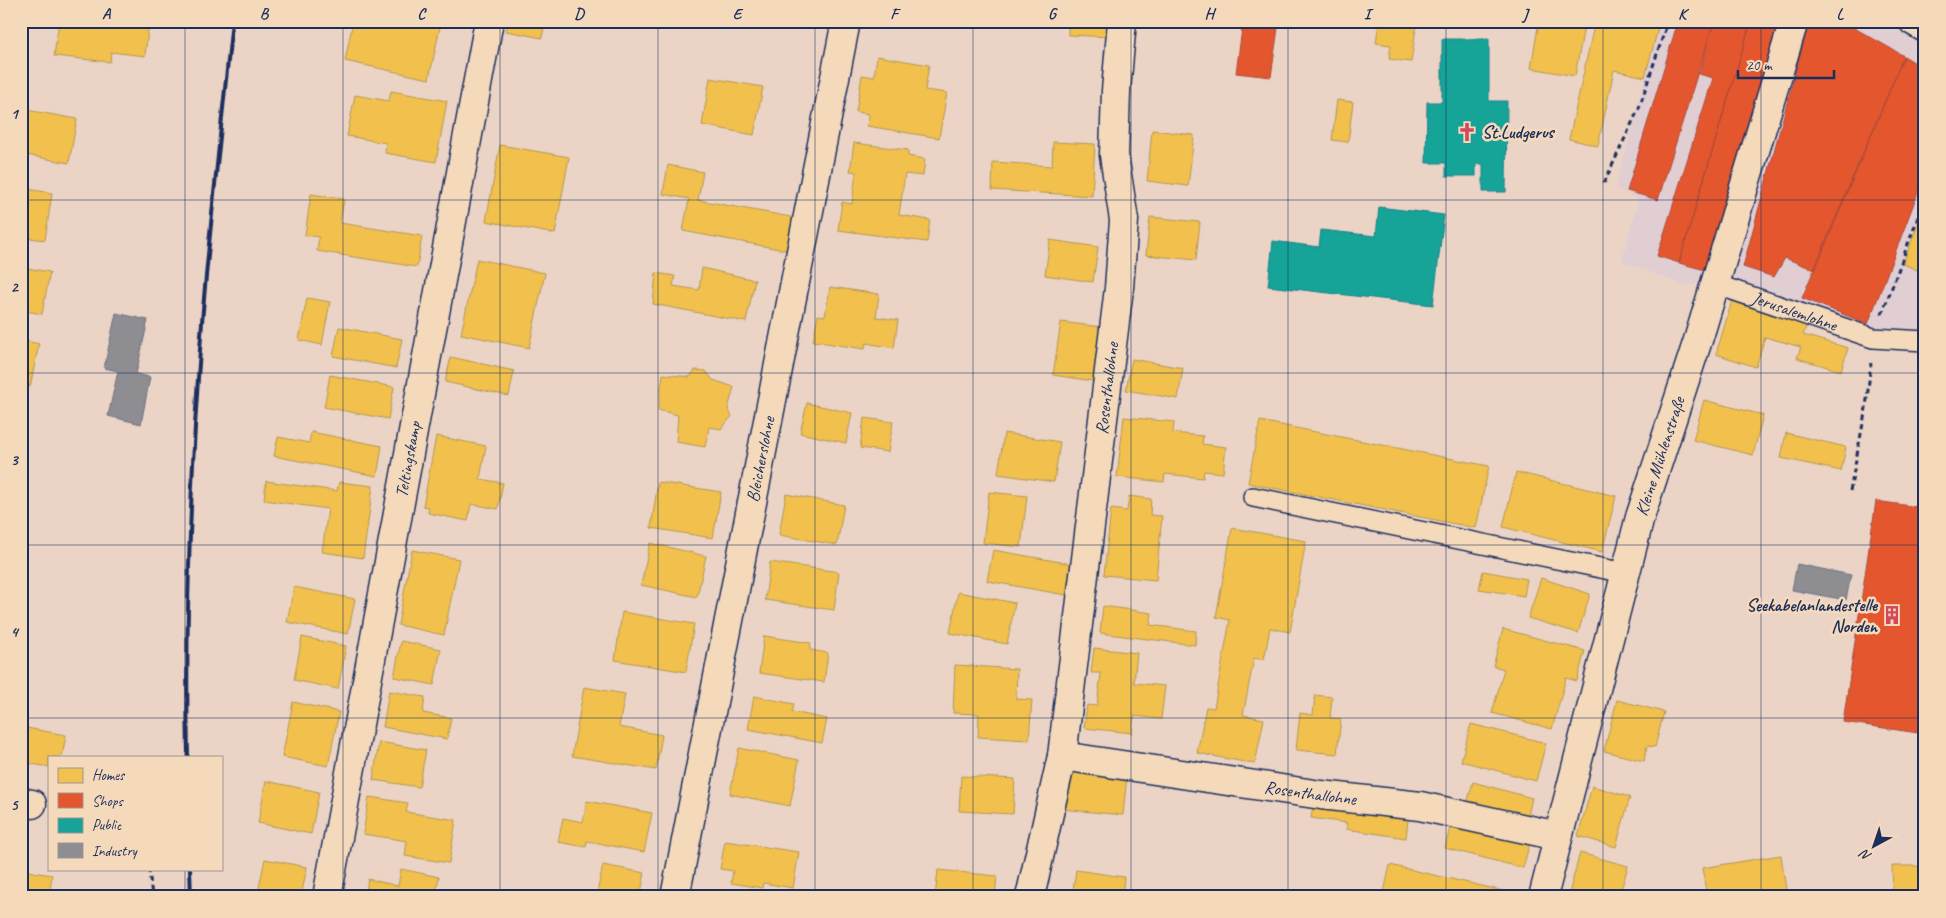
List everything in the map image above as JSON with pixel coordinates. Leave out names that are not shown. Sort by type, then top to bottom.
[{"type":"street","name":"Teltingskamp","points":[[328,897],[490,21]]},
{"type":"street","name":"Bleicherslohne","points":[[676,897],[846,21]]},
{"type":"street","name":"Rosenthallohne","points":[[1030,897],[1062,756],[1119,288],[1124,220],[1114,155],[1116,91],[1122,21]]},
{"type":"street","name":"Kleine Mühlenstraße","points":[[1543,897],[1640,517],[1699,337],[1794,21]]},
{"type":"street","points":[[1913,21],[1925,28]]},
{"type":"street","name":"Rosenthallohne","points":[[1062,756],[1321,795],[1420,806],[1558,836]]},
{"type":"lane","name":"Jerusalemlohne","points":[[1715,284],[1873,338],[1925,340]]},
{"type":"lane","points":[[1253,497],[1625,573]]},
{"type":"path","points":[[1604,182],[1639,108],[1668,21]]},
{"type":"path","points":[[1850,491],[1866,408],[1873,338],[1925,198]]},
{"type":"path","points":[[149,870],[152,897]]},
{"type":"shaded area","points":[[1660,21],[1925,21],[1925,341],[1873,338],[1715,284],[1683,285],[1622,261],[1638,200],[1616,188]]},
{"type":"building: Homes","points":[[59,21],[149,21],[145,56],[111,52],[110,62],[54,56]]},
{"type":"building: Homes","points":[[353,21],[412,21],[440,27],[429,79],[345,61]]},
{"type":"building: Homes","points":[[508,21],[545,21],[542,38],[506,31]]},
{"type":"building: Homes","points":[[726,21],[756,21],[754,29]]},
{"type":"building: Homes","points":[[1068,21],[1111,21],[1110,37],[1068,35]]},
{"type":"building: Homes","points":[[1221,21],[1243,21],[1242,27],[1221,25]]},
{"type":"building: Homes","points":[[1379,21],[1417,21],[1411,62],[1389,59],[1391,45],[1376,43]]},
{"type":"building: Homes","points":[[1539,21],[1585,21],[1575,76],[1531,68]]},
{"type":"building: Homes","points":[[1595,21],[1660,21],[1645,77],[1614,70],[1598,146],[1569,139]]},
{"type":"building: Homes","points":[[877,56],[929,65],[925,90],[947,93],[939,138],[867,126],[869,114],[856,112],[862,75],[874,77]]},
{"type":"building: Homes","points":[[710,78],[763,87],[754,135],[702,125]]},
{"type":"building: Homes","points":[[391,91],[447,101],[436,162],[385,153],[386,143],[347,136],[355,95],[389,101]]},
{"type":"building: Homes","points":[[1337,100],[1353,102],[1348,142],[1332,140]]},
{"type":"building: Homes","points":[[21,109],[77,119],[69,163],[21,154]]},
{"type":"building: Homes","points":[[1152,130],[1194,135],[1188,186],[1147,181]]},
{"type":"building: Homes","points":[[1053,142],[1095,144],[1092,196],[992,190],[993,162],[1052,166]]},
{"type":"building: Homes","points":[[854,143],[908,150],[908,156],[925,159],[923,176],[905,174],[899,215],[930,220],[927,242],[838,230],[842,202],[852,204],[856,172],[850,171]]},
{"type":"building: Homes","points":[[500,145],[569,157],[555,234],[486,221]]},
{"type":"building: Homes","points":[[668,165],[703,172],[698,200],[796,218],[790,251],[683,231],[689,199],[663,194]]},
{"type":"building: Homes","points":[[21,188],[52,193],[45,240],[21,237]]},
{"type":"building: Homes","points":[[311,194],[344,199],[340,223],[422,236],[417,267],[317,251],[319,237],[305,235]]},
{"type":"building: Homes","points":[[1925,204],[1925,273],[1903,264]]},
{"type":"building: Homes","points":[[1150,217],[1200,222],[1196,260],[1146,255]]},
{"type":"building: Homes","points":[[1050,240],[1098,247],[1093,282],[1045,275]]},
{"type":"building: Homes","points":[[477,259],[545,273],[529,348],[461,334]]},
{"type":"building: Homes","points":[[21,267],[50,272],[42,314],[21,310]]},
{"type":"building: Homes","points":[[702,268],[755,280],[746,322],[653,304],[656,273],[675,276],[673,286],[699,290]]},
{"type":"building: Homes","points":[[830,287],[879,294],[876,317],[898,320],[894,348],[866,343],[865,349],[813,341],[818,315],[825,316]]},
{"type":"building: Homes","points":[[307,298],[330,302],[322,345],[299,340]]},
{"type":"building: Homes","points":[[1732,301],[1807,324],[1803,335],[1848,348],[1841,371],[1797,358],[1801,347],[1765,337],[1756,367],[1716,354]]},
{"type":"building: Homes","points":[[1061,322],[1101,327],[1093,381],[1053,375]]},
{"type":"building: Homes","points":[[339,327],[402,339],[396,368],[333,356]]},
{"type":"building: Homes","points":[[21,340],[39,344],[30,387],[21,386]]},
{"type":"building: Homes","points":[[451,357],[514,371],[509,396],[445,382]]},
{"type":"building: Homes","points":[[1132,359],[1183,368],[1178,399],[1126,390]]},
{"type":"building: Homes","points":[[695,370],[706,371],[713,380],[734,387],[728,409],[732,416],[721,429],[709,427],[705,447],[676,442],[678,415],[658,410],[663,374],[690,377]]},
{"type":"building: Homes","points":[[330,375],[394,387],[388,419],[324,407]]},
{"type":"building: Homes","points":[[1704,400],[1763,415],[1753,455],[1693,440]]},
{"type":"building: Homes","points":[[807,403],[852,413],[846,443],[800,433]]},
{"type":"building: Homes","points":[[1124,417],[1174,422],[1173,433],[1203,436],[1202,444],[1226,447],[1223,473],[1204,471],[1203,478],[1165,474],[1164,482],[1117,477]]},
{"type":"building: Homes","points":[[864,418],[893,422],[888,452],[860,448]]},
{"type":"building: Homes","points":[[1260,421],[1489,466],[1476,528],[1248,483]]},
{"type":"building: Homes","points":[[311,432],[382,446],[377,476],[274,456],[278,437],[309,443]]},
{"type":"building: Homes","points":[[1004,433],[1060,442],[1054,482],[998,474]]},
{"type":"building: Homes","points":[[1786,433],[1846,447],[1841,471],[1781,458]]},
{"type":"building: Homes","points":[[436,436],[486,446],[480,479],[503,483],[498,509],[471,504],[468,521],[428,513],[429,507],[423,506]]},
{"type":"building: Homes","points":[[1516,472],[1616,496],[1602,552],[1503,527]]},
{"type":"building: Homes","points":[[266,481],[337,491],[339,482],[373,486],[363,558],[322,552],[328,509],[264,500]]},
{"type":"building: Homes","points":[[658,482],[721,492],[713,538],[651,528]]},
{"type":"building: Homes","points":[[989,492],[1027,496],[1021,547],[983,543]]},
{"type":"building: Homes","points":[[786,494],[844,505],[837,545],[779,535]]},
{"type":"building: Homes","points":[[1129,496],[1151,499],[1150,515],[1162,516],[1156,580],[1104,575],[1111,509],[1127,511]]},
{"type":"building: Homes","points":[[1232,528],[1306,541],[1290,632],[1270,628],[1264,660],[1254,658],[1243,715],[1264,719],[1255,764],[1197,753],[1206,707],[1214,708],[1230,620],[1216,617]]},
{"type":"building: Homes","points":[[650,543],[706,556],[697,597],[641,585]]},
{"type":"building: Homes","points":[[412,550],[459,559],[444,635],[398,625]]},
{"type":"building: Homes","points":[[993,550],[1072,564],[1066,595],[987,581]]},
{"type":"building: Homes","points":[[770,562],[839,572],[834,610],[765,600]]},
{"type":"building: Homes","points":[[1483,571],[1527,579],[1524,596],[1479,589]]},
{"type":"building: Homes","points":[[1541,578],[1590,594],[1578,633],[1528,618]]},
{"type":"building: Homes","points":[[294,587],[355,599],[348,634],[287,622]]},
{"type":"building: Homes","points":[[958,592],[1015,603],[1007,644],[950,633]]},
{"type":"building: Homes","points":[[1103,606],[1152,613],[1150,625],[1196,631],[1195,645],[1100,633]]},
{"type":"building: Homes","points":[[622,612],[694,624],[686,672],[615,660]]},
{"type":"building: Homes","points":[[1503,629],[1585,651],[1577,681],[1566,678],[1552,729],[1492,713],[1504,669],[1493,666]]},
{"type":"building: Homes","points":[[764,636],[811,643],[810,650],[828,653],[824,682],[759,673]]},
{"type":"building: Homes","points":[[302,637],[346,646],[338,689],[294,680]]},
{"type":"building: Homes","points":[[401,641],[441,649],[434,685],[394,677]]},
{"type":"building: Homes","points":[[1094,648],[1137,653],[1134,683],[1165,686],[1161,719],[1134,716],[1132,733],[1084,728],[1087,705],[1097,706],[1101,673],[1091,673]]},
{"type":"building: Homes","points":[[955,665],[1017,669],[1016,699],[1032,700],[1029,740],[978,737],[979,714],[953,713]]},
{"type":"building: Homes","points":[[584,687],[625,694],[619,727],[662,735],[656,770],[572,756]]},
{"type":"building: Homes","points":[[389,691],[425,697],[423,713],[451,718],[447,739],[383,727]]},
{"type":"building: Homes","points":[[1315,695],[1332,697],[1330,718],[1341,719],[1337,754],[1296,750],[1300,713],[1313,715]]},
{"type":"building: Homes","points":[[754,696],[794,704],[792,712],[827,719],[822,743],[748,729]]},
{"type":"building: Homes","points":[[1617,700],[1664,712],[1655,747],[1647,746],[1644,761],[1604,751]]},
{"type":"building: Homes","points":[[293,702],[339,712],[328,766],[282,757]]},
{"type":"building: Homes","points":[[1471,724],[1546,743],[1536,781],[1461,761]]},
{"type":"building: Homes","points":[[21,727],[66,735],[62,756],[48,756],[48,767],[21,762]]},
{"type":"building: Homes","points":[[379,742],[426,750],[419,787],[373,780]]},
{"type":"building: Homes","points":[[739,748],[799,760],[790,806],[730,794]]},
{"type":"building: Homes","points":[[1064,770],[1127,776],[1123,815],[1061,809]]},
{"type":"building: Homes","points":[[961,776],[1015,779],[1013,814],[959,811]]},
{"type":"building: Homes","points":[[266,781],[319,792],[311,834],[258,823]]},
{"type":"building: Homes","points":[[1473,782],[1532,798],[1527,820],[1467,804]]},
{"type":"building: Homes","points":[[1592,786],[1630,797],[1616,847],[1578,836]]},
{"type":"building: Homes","points":[[369,797],[408,803],[406,812],[456,820],[449,863],[405,856],[407,841],[363,834]]},
{"type":"building: Homes","points":[[587,801],[652,813],[644,852],[587,841],[586,847],[558,842],[563,818],[583,822]]},
{"type":"building: Homes","points":[[1313,806],[1409,811],[1406,838],[1346,829],[1347,823],[1311,818]]},
{"type":"building: Homes","points":[[1453,815],[1532,835],[1523,868],[1445,848]]},
{"type":"building: Homes","points":[[725,841],[799,852],[793,888],[763,883],[762,888],[731,883],[733,871],[720,869]]},
{"type":"building: Homes","points":[[1580,853],[1628,866],[1619,897],[1568,897]]},
{"type":"building: Homes","points":[[1781,855],[1787,897],[1707,897],[1702,868]]},
{"type":"building: Homes","points":[[265,859],[307,867],[301,897],[257,897]]},
{"type":"building: Homes","points":[[603,865],[645,873],[640,897],[596,897]]},
{"type":"building: Homes","points":[[1390,865],[1517,894],[1516,897],[1383,897]]},
{"type":"building: Homes","points":[[1892,866],[1925,866],[1925,897],[1893,897]]},
{"type":"building: Homes","points":[[401,869],[439,877],[435,897],[403,892],[402,897],[365,897],[368,879],[398,886]]},
{"type":"building: Homes","points":[[21,870],[52,875],[49,897],[21,897]]},
{"type":"building: Homes","points":[[938,870],[997,876],[995,897],[935,897]]},
{"type":"building: Homes","points":[[1076,870],[1124,877],[1122,897],[1072,897]]},
{"type":"building: Homes","points":[[123,893],[123,897],[70,896]]},
{"type":"building: Shops","points":[[1243,21],[1279,21],[1271,77],[1236,73]]},
{"type":"building: Shops","points":[[1678,21],[1714,21],[1658,200],[1627,191]]},
{"type":"building: Shops","points":[[1714,21],[1751,21],[1679,263],[1657,256],[1713,78],[1699,74]]},
{"type":"building: Shops","points":[[1751,21],[1784,21],[1709,271],[1679,263]]},
{"type":"building: Shops","points":[[1809,21],[1842,21],[1904,56],[1815,270],[1785,258],[1774,277],[1743,267]]},
{"type":"building: Shops","points":[[1904,56],[1925,69],[1925,174],[1868,324],[1802,298]]},
{"type":"building: Shops","name":"Seekabelanlandestelle Norden","points":[[1876,501],[1925,508],[1925,734],[1843,722]]},
{"type":"building: Public","name":"St.Ludgerus","points":[[1442,39],[1489,39],[1489,101],[1507,101],[1506,192],[1483,192],[1483,164],[1476,164],[1476,176],[1446,176],[1446,163],[1426,163],[1427,102],[1442,102]]},
{"type":"building: Public","points":[[1379,207],[1444,215],[1433,305],[1268,286],[1273,241],[1319,247],[1321,230],[1376,236]]},
{"type":"building: Industry","points":[[116,313],[148,320],[136,374],[150,377],[141,424],[108,416],[118,371],[104,368]]},
{"type":"building: Industry","points":[[1797,564],[1851,575],[1846,600],[1792,590]]},
{"type":"railway","points":[[188,756],[188,594],[198,376],[212,209],[232,21]]},
{"type":"railway","points":[[190,870],[191,897]]},
{"type":"place","name":"St.Ludgerus","points":[[1467,132]]},
{"type":"place","name":"Seekabelanlandestelle Norden","points":[[1892,615]]}]
